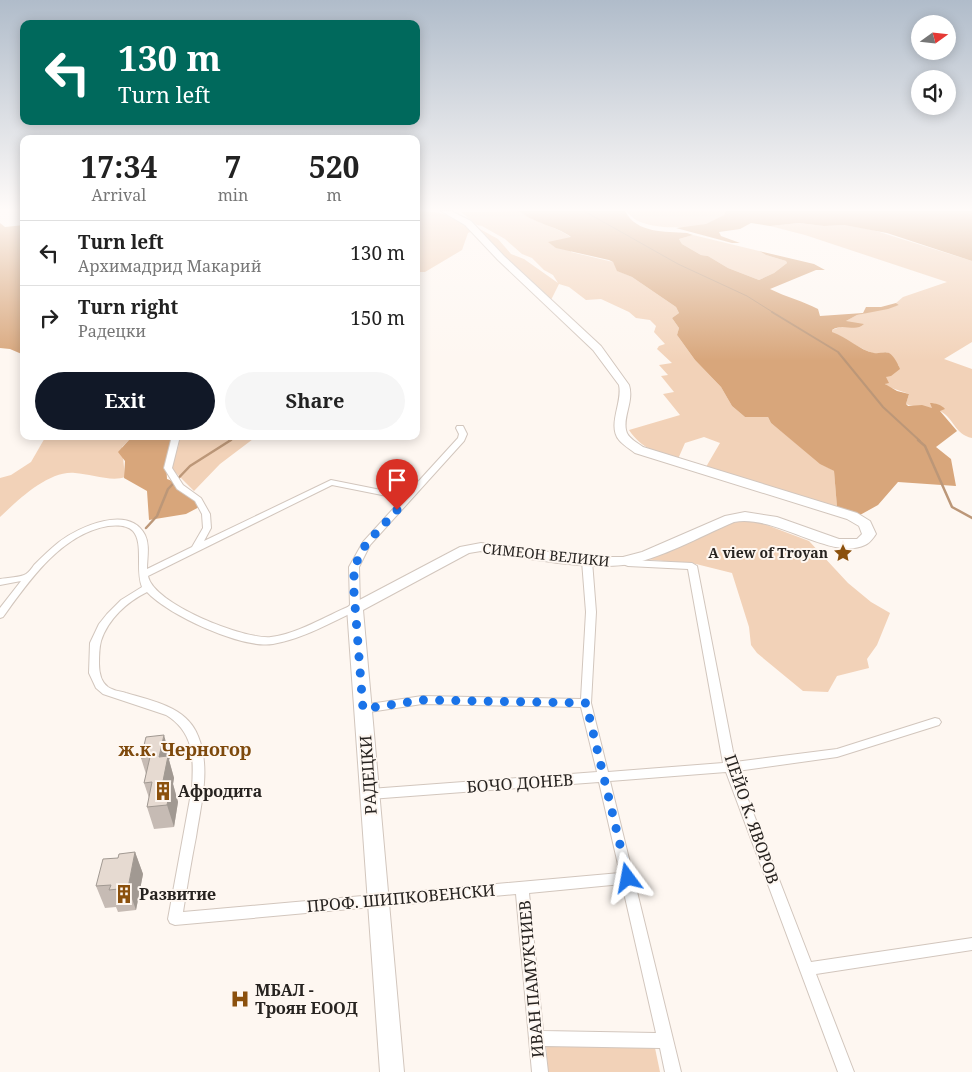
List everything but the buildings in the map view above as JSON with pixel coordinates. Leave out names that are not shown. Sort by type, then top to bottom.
[{"type":"street","name":"СИМЕОН ВЕЛИКИ","points":[[148,588],[179,611],[247,639],[262,642],[279,639],[355,608],[465,550],[473,548],[481,547],[587,561],[623,561],[647,555],[730,519],[745,516],[772,520],[842,544],[858,543],[866,540],[869,534],[866,524],[852,516],[639,450],[631,444],[624,438],[620,430],[626,392],[624,385],[597,348],[504,261]]},
{"type":"street","name":"РАДЕЦКИ","points":[[392,1072],[355,608],[354,567],[366,544],[461,439],[463,434],[460,428]]},
{"type":"street","points":[[175,440],[168,468],[180,487],[198,500],[208,520],[207,528],[195,550]]},
{"type":"street","points":[[143,575],[330,482],[408,498]]},
{"type":"street","points":[[0,615],[27,577],[54,552],[86,528],[118,522],[134,527],[141,536],[143,575],[148,588]]},
{"type":"street","points":[[587,561],[591,612],[586,703],[672,1072]]},
{"type":"street","name":"ПЕЙО К. ЯВОРОВ","points":[[623,561],[628,563],[692,566],[730,767],[846,1072]]},
{"type":"street","points":[[0,582],[27,577]]},
{"type":"street","name":"ПРОФ. ШИПКОВЕНСКИ","points":[[148,588],[128,599],[113,612],[101,629],[95,642],[94,668],[95,679],[102,689],[170,712],[186,724],[193,735],[200,768],[176,919],[628,878]]},
{"type":"street","points":[[363,709],[422,700],[586,703]]},
{"type":"street","name":"БОЧО ДОНЕВ","points":[[370,794],[730,767],[837,753],[935,722]]},
{"type":"street","name":"ИВАН ПАМУКЧИЕВ","points":[[522,887],[540,1072]]},
{"type":"street","points":[[807,969],[972,944]]},
{"type":"street","points":[[537,1038],[665,1041]]},
{"type":"shaded area","points":[[0,261],[20,261],[20,353],[10,349],[0,348]]},
{"type":"shaded area","points":[[420,261],[443,261],[425,272],[420,272]]},
{"type":"shaded area","points":[[508,261],[527,261],[558,283],[553,275],[544,270],[535,261],[613,262],[618,271],[632,277],[676,307],[679,313],[672,318],[679,328],[677,335],[695,360],[721,387],[732,406],[745,417],[768,417],[771,423],[820,463],[834,471],[837,507],[706,467],[720,443],[704,437],[685,443],[678,459],[657,452],[639,442],[629,430],[680,415],[663,394],[674,392],[661,376],[668,375],[659,365],[672,363],[657,349],[665,344],[654,332],[656,326],[650,320],[636,318],[629,312],[601,299],[586,300],[569,287],[559,284],[551,300]]},
{"type":"shaded area","points":[[611,261],[716,261],[728,268],[759,280],[774,273],[787,263],[786,261],[801,261],[814,264],[825,270],[816,270],[770,289],[818,309],[820,316],[863,313],[866,307],[881,307],[896,303],[899,305],[857,315],[846,321],[864,324],[860,327],[840,327],[832,330],[832,332],[869,351],[891,354],[900,369],[891,376],[886,377],[889,383],[885,384],[897,391],[909,394],[906,404],[908,406],[922,405],[932,408],[930,403],[932,403],[940,405],[945,409],[940,411],[957,431],[936,447],[951,459],[956,486],[898,482],[878,505],[860,515],[837,507],[834,471],[820,464],[771,423],[768,417],[745,417],[732,406],[721,387],[695,360],[677,335],[679,328],[672,318],[679,313],[676,307],[632,277],[617,271]]},
{"type":"shaded area","points":[[716,261],[786,261],[787,263],[774,273],[759,280],[728,268]]},
{"type":"shaded area","points":[[884,261],[972,261],[972,342],[944,359],[972,369],[972,438],[958,430],[945,414],[931,408],[906,404],[909,394],[886,386],[885,378],[899,366],[887,352],[875,354],[832,333],[832,330],[843,326],[849,327],[844,322],[857,315],[899,305],[896,303],[903,297],[947,282]]},
{"type":"shaded area","points":[[44,440],[129,440],[122,447],[125,477],[107,478],[75,473],[55,476],[34,488],[0,517],[0,478],[11,475],[31,462]]},
{"type":"shaded area","points":[[129,440],[171,440],[166,462],[167,479],[203,505],[186,514],[149,520],[147,491],[124,478],[125,461],[118,452]]},
{"type":"shaded area","points":[[179,440],[252,440],[220,464],[194,491],[173,470],[171,462],[178,448]]},
{"type":"shaded area","points":[[751,519],[809,541],[848,583],[871,602],[890,613],[877,645],[867,659],[869,668],[837,676],[828,692],[803,691],[757,653],[751,645],[749,627],[732,573],[696,564],[643,559],[727,524]]},
{"type":"shaded area","points":[[546,1045],[655,1048],[660,1072],[548,1072]]},
{"type":"waterway","points":[[673,261],[747,296],[774,313]]},
{"type":"waterway","points":[[772,312],[838,352],[883,407],[920,441]]},
{"type":"waterway","points":[[146,528],[157,516],[168,489],[190,466],[231,440]]},
{"type":"waterway","points":[[918,440],[925,446],[952,507],[972,518]]},
{"type":"place","name":"A view of Troyan","points":[[843,553]]},
{"type":"place","name":"Афродита","points":[[163,791]]},
{"type":"place","name":"Развитие","points":[[124,894]]},
{"type":"place","name":"МБАЛ - Троян ЕООД","points":[[240,999]]},
{"type":"district","name":"ж.к. Черногор","points":[[185,750]]},
{"type":"route","points":[[397,510],[366,544],[354,567],[354,592],[363,709],[422,700],[586,703],[628,878]]}]
